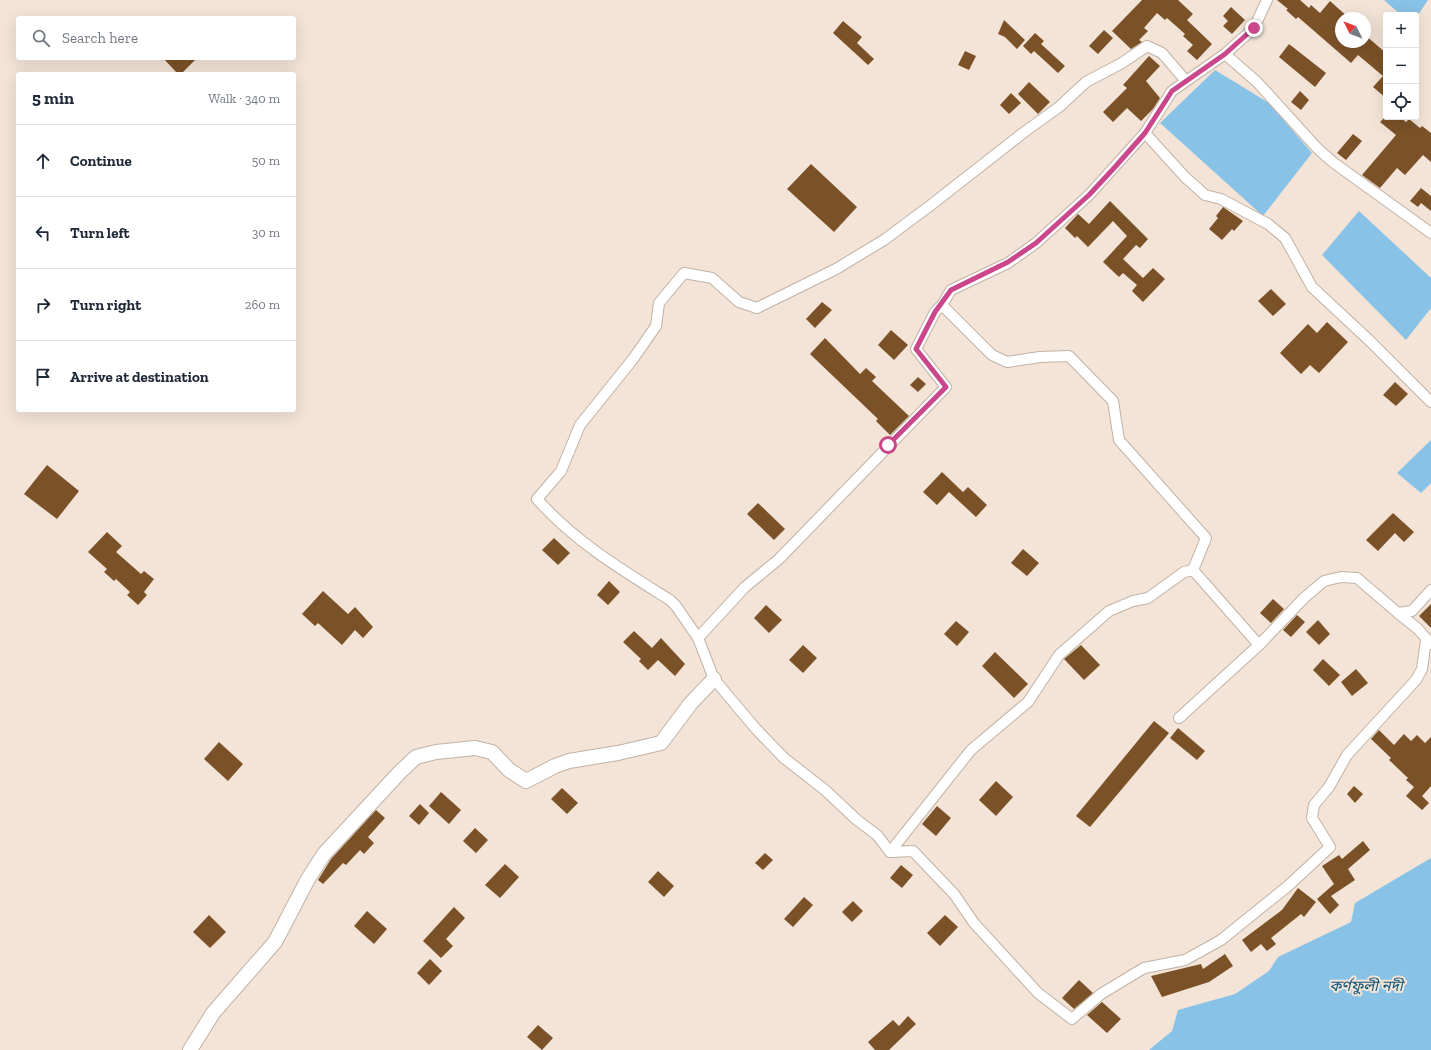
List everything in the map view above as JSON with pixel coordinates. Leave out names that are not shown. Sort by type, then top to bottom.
[{"type":"street","points":[[698,638],[745,587],[779,559],[946,387],[916,349],[935,312],[942,305],[951,290],[1008,262],[1036,243],[1089,195],[1145,133],[1172,91],[1225,54],[1254,28],[1267,0]]},
{"type":"street","points":[[890,852],[877,835],[857,820],[825,790],[784,758],[756,729],[714,679],[698,638],[676,606],[670,600],[602,557],[554,519],[537,499],[561,471],[580,425],[656,326],[659,303],[684,273],[712,278],[739,302],[756,308],[836,269],[884,240],[1059,107],[1086,82],[1122,63],[1147,46],[1162,54],[1186,82]]},
{"type":"street","points":[[1225,54],[1257,82],[1318,149],[1334,163],[1431,233]]},
{"type":"street","points":[[1145,133],[1185,177],[1205,194],[1221,200],[1268,224],[1285,238],[1312,287],[1371,342],[1431,402]]},
{"type":"street","points":[[942,305],[992,355],[1007,362],[1040,357],[1069,356],[1113,401],[1119,440],[1206,538],[1193,570]]},
{"type":"street","points":[[1193,570],[1259,645]]},
{"type":"street","points":[[890,852],[971,750],[1028,702],[1060,655],[1109,611],[1132,601],[1148,598],[1184,572],[1193,570]]},
{"type":"street","points":[[890,852],[913,850],[954,894],[974,923],[1038,993],[1072,1019],[1102,994],[1144,968],[1185,960],[1221,940],[1293,882],[1330,847],[1312,818],[1314,805],[1329,787],[1347,754],[1416,680],[1422,670],[1429,642],[1418,629],[1357,578],[1341,577],[1324,581],[1304,598],[1259,645],[1180,718]]},
{"type":"street","points":[[1398,612],[1412,611],[1431,590]]},
{"type":"street","points":[[190,1050],[213,1013],[275,942],[308,879],[324,854],[400,772],[416,757],[436,752],[475,748],[492,752],[509,770],[526,781],[555,766],[570,761],[618,753],[662,743],[691,703],[714,679]]},
{"type":"water","points":[[1384,0],[1428,0],[1419,14],[1419,12],[1398,12]]},
{"type":"water","points":[[1215,70],[1269,103],[1312,153],[1263,216],[1160,123]]},
{"type":"water","points":[[1359,211],[1431,278],[1431,308],[1406,340],[1322,255]]},
{"type":"water","points":[[1431,440],[1431,483],[1421,493],[1397,473]]},
{"type":"water","name":"কর্ণফুলী নদী","points":[[1431,858],[1431,1050],[1149,1050],[1172,1031],[1178,1010],[1235,994],[1269,971],[1278,957],[1351,922],[1355,903]]},
{"type":"building","points":[[1142,0],[1178,0],[1193,14],[1187,20],[1212,44],[1197,60],[1187,51],[1193,45],[1183,36],[1185,34],[1167,18],[1165,20],[1157,13],[1144,28],[1148,31],[1139,40],[1142,42],[1131,49],[1112,31]]},
{"type":"building","points":[[1277,0],[1300,0],[1309,8],[1311,5],[1320,13],[1330,1],[1342,12],[1335,12],[1335,48],[1371,48],[1371,40],[1383,50],[1383,76],[1358,55],[1351,63],[1298,17],[1296,19],[1286,10],[1288,9]]},
{"type":"building","points":[[1231,7],[1245,20],[1232,34],[1223,26],[1228,21],[1223,16]]},
{"type":"building","points":[[1004,20],[1025,40],[1017,49],[1005,37],[998,34]]},
{"type":"building","points":[[843,21],[862,37],[857,43],[874,59],[868,65],[833,33]]},
{"type":"building","points":[[1104,30],[1113,38],[1098,54],[1089,46]]},
{"type":"building","points":[[1035,33],[1044,41],[1041,44],[1065,66],[1058,73],[1034,51],[1031,54],[1023,46]]},
{"type":"building","points":[[1289,44],[1326,73],[1315,87],[1279,57]]},
{"type":"building","points":[[965,51],[976,56],[969,70],[958,65]]},
{"type":"building","points":[[1149,56],[1160,66],[1146,81],[1160,98],[1153,109],[1141,121],[1127,108],[1113,122],[1103,112],[1127,88],[1123,85]]},
{"type":"building","points":[[165,60],[195,60],[183,72],[176,72]]},
{"type":"building","points":[[1383,76],[1383,95],[1373,87]]},
{"type":"building","points":[[1029,82],[1050,102],[1038,114],[1018,94]]},
{"type":"building","points":[[1300,91],[1309,100],[1301,110],[1291,102]]},
{"type":"building","points":[[1011,93],[1021,103],[1009,114],[1000,105]]},
{"type":"building","points":[[1383,119],[1404,120],[1406,122],[1410,120],[1420,128],[1422,126],[1431,133],[1431,162],[1423,155],[1405,175],[1397,168],[1380,188],[1362,175],[1396,135],[1380,122]]},
{"type":"building","points":[[1353,134],[1362,141],[1346,160],[1337,153]]},
{"type":"building","points":[[811,164],[857,207],[834,232],[787,189]]},
{"type":"building","points":[[1421,188],[1431,196],[1431,211],[1421,203],[1418,207],[1410,201]]},
{"type":"building","points":[[1110,201],[1148,239],[1140,248],[1136,245],[1123,259],[1143,278],[1153,268],[1165,279],[1143,302],[1132,291],[1137,285],[1123,273],[1119,277],[1103,262],[1127,236],[1113,221],[1088,247],[1077,236],[1075,238],[1065,228],[1078,214],[1089,224]]},
{"type":"building","points":[[1223,207],[1243,221],[1234,231],[1232,229],[1222,240],[1209,229],[1218,218],[1216,216]]},
{"type":"building","points":[[1271,289],[1286,304],[1273,316],[1258,301]]},
{"type":"building","points":[[822,302],[832,310],[815,328],[806,319]]},
{"type":"building","points":[[1327,322],[1348,342],[1319,373],[1310,365],[1301,374],[1280,353],[1308,324],[1317,333]]},
{"type":"building","points":[[891,330],[908,345],[894,360],[878,345]]},
{"type":"building","points":[[825,338],[860,374],[866,368],[876,377],[872,381],[909,416],[890,435],[876,421],[878,419],[810,354]]},
{"type":"building","points":[[918,377],[926,384],[918,392],[910,385]]},
{"type":"building","points":[[1395,382],[1408,394],[1396,406],[1383,395]]},
{"type":"building","points":[[47,465],[79,491],[57,519],[24,494]]},
{"type":"building","points":[[942,472],[963,492],[968,487],[987,505],[976,517],[949,492],[937,505],[923,492]]},
{"type":"building","points":[[758,503],[785,529],[774,540],[747,514]]},
{"type":"building","points":[[1393,513],[1414,532],[1404,542],[1395,533],[1378,551],[1366,540]]},
{"type":"building","points":[[107,532],[122,546],[116,552],[141,574],[144,571],[154,579],[144,592],[147,595],[138,605],[127,595],[130,592],[116,579],[114,581],[104,572],[107,569],[88,552]]},
{"type":"building","points":[[554,538],[570,553],[558,565],[542,550]]},
{"type":"building","points":[[1023,549],[1039,563],[1027,576],[1011,563]]},
{"type":"building","points":[[609,581],[620,592],[608,605],[597,595]]},
{"type":"building","points":[[323,591],[348,614],[355,607],[373,627],[363,638],[355,630],[342,645],[318,623],[315,626],[302,614]]},
{"type":"building","points":[[1273,599],[1284,609],[1271,623],[1260,613]]},
{"type":"building","points":[[1431,604],[1431,628],[1419,616]]},
{"type":"building","points":[[766,605],[782,620],[769,633],[754,618]]},
{"type":"building","points":[[1297,615],[1305,622],[1291,637],[1283,630]]},
{"type":"building","points":[[1318,620],[1330,634],[1319,645],[1306,632]]},
{"type":"building","points":[[956,621],[969,632],[957,646],[944,634]]},
{"type":"building","points":[[634,631],[652,648],[661,638],[685,664],[675,676],[658,660],[648,670],[639,661],[641,659],[623,642]]},
{"type":"building","points":[[803,645],[817,658],[803,673],[789,660]]},
{"type":"building","points":[[1081,645],[1100,665],[1084,680],[1064,659]]},
{"type":"building","points":[[995,652],[1028,684],[1014,698],[982,666]]},
{"type":"building","points":[[1323,659],[1340,675],[1329,686],[1313,670]]},
{"type":"building","points":[[1356,669],[1368,683],[1352,696],[1341,682]]},
{"type":"building","points":[[1154,721],[1169,733],[1090,827],[1076,816]]},
{"type":"building","points":[[1178,728],[1205,751],[1197,760],[1170,738]]},
{"type":"building","points":[[1379,730],[1394,745],[1404,734],[1411,741],[1417,735],[1425,743],[1431,737],[1431,786],[1422,796],[1429,803],[1422,810],[1406,796],[1414,787],[1406,780],[1408,778],[1389,760],[1391,758],[1371,739]]},
{"type":"building","points":[[219,742],[243,764],[228,781],[204,759]]},
{"type":"building","points":[[996,781],[1013,797],[996,816],[979,800]]},
{"type":"building","points":[[1354,786],[1363,794],[1355,803],[1347,794]]},
{"type":"building","points":[[562,788],[578,803],[567,814],[551,799]]},
{"type":"building","points":[[441,792],[461,810],[449,824],[429,806]]},
{"type":"building","points":[[420,804],[429,813],[419,825],[409,816]]},
{"type":"building","points":[[937,806],[951,818],[936,836],[922,824]]},
{"type":"building","points":[[376,810],[385,818],[368,837],[374,843],[364,854],[360,850],[346,865],[343,863],[323,884],[318,880],[331,859]]},
{"type":"building","points":[[475,828],[488,840],[476,853],[463,841]]},
{"type":"building","points":[[1363,841],[1370,850],[1348,869],[1355,880],[1331,896],[1339,905],[1330,914],[1317,899],[1334,884],[1322,866],[1339,855],[1342,859]]},
{"type":"building","points":[[765,853],[773,860],[763,870],[755,863]]},
{"type":"building","points":[[505,864],[519,877],[500,898],[485,885]]},
{"type":"building","points":[[901,865],[913,875],[902,888],[890,878]]},
{"type":"building","points":[[658,871],[674,886],[664,897],[648,882]]},
{"type":"building","points":[[1298,888],[1316,902],[1304,917],[1301,914],[1271,938],[1276,944],[1267,951],[1261,944],[1251,952],[1242,940],[1282,910]]},
{"type":"building","points":[[804,897],[813,905],[793,927],[784,919]]},
{"type":"building","points":[[853,901],[863,911],[852,922],[842,912]]},
{"type":"building","points":[[454,907],[465,918],[446,939],[453,946],[441,958],[423,941]]},
{"type":"building","points":[[367,911],[387,929],[374,944],[354,926]]},
{"type":"building","points":[[209,915],[226,932],[210,948],[193,932]]},
{"type":"building","points":[[945,915],[958,927],[940,946],[927,933]]},
{"type":"building","points":[[1225,954],[1233,966],[1209,982],[1162,997],[1151,976],[1201,964],[1203,969]]},
{"type":"building","points":[[430,959],[442,971],[429,985],[417,973]]},
{"type":"building","points":[[1079,980],[1093,993],[1074,1009],[1062,998]]},
{"type":"building","points":[[1102,1002],[1121,1019],[1107,1033],[1087,1015]]},
{"type":"building","points":[[908,1016],[916,1024],[889,1050],[875,1050],[868,1042],[893,1020],[899,1026]]},
{"type":"building","points":[[538,1025],[553,1038],[542,1050],[527,1037]]},
{"type":"route","points":[[888,445],[930,405],[946,387],[916,349],[935,312],[942,305],[951,290],[1008,262],[1036,243],[1089,195],[1115,167],[1145,133],[1172,91],[1225,54],[1254,28]]}]
